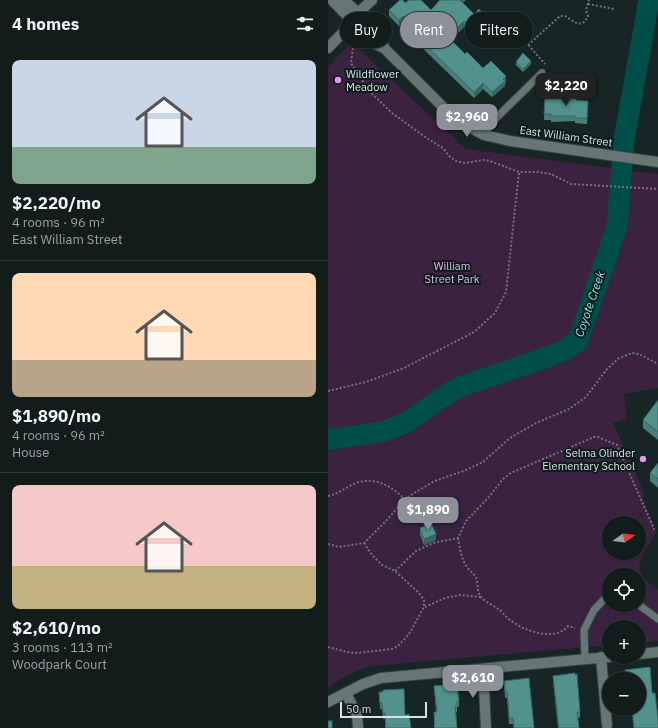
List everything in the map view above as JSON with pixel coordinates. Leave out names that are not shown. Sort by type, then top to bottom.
[{"type":"street","name":"East William Street","points":[[332,0],[348,12]]},
{"type":"street","name":"East William Street","points":[[344,0],[352,12]]},
{"type":"street","points":[[361,12],[372,0]]},
{"type":"street","points":[[328,48],[340,35]]},
{"type":"street","name":"East William Street","points":[[384,48],[446,110],[462,123],[484,135],[510,141],[658,162]]},
{"type":"street","points":[[646,653],[658,652]]},
{"type":"street","points":[[328,702],[363,684],[381,678],[602,657]]},
{"type":"street","points":[[605,664],[607,725]]},
{"type":"street","points":[[483,669],[486,728]]},
{"type":"street","points":[[346,693],[357,715],[358,728]]},
{"type":"lane","points":[[484,135],[491,123],[542,73]]},
{"type":"lane","points":[[585,659],[584,630],[594,610],[602,601]]},
{"type":"lane","points":[[646,611],[658,620]]},
{"type":"path","points":[[533,40],[560,16],[565,16],[576,23],[581,23],[586,20],[588,16],[586,10],[589,0]]},
{"type":"path","points":[[588,4],[614,9]]},
{"type":"path","points":[[353,48],[351,63],[369,92],[392,113],[443,148],[449,156],[456,161],[490,161],[519,172],[551,174],[571,184],[658,189]]},
{"type":"path","points":[[531,48],[547,66],[542,73]]},
{"type":"path","points":[[328,391],[366,382],[404,368],[474,332],[495,312],[506,292],[519,172]]},
{"type":"path","points":[[328,544],[339,547],[364,544],[404,499],[435,481],[483,462],[510,438],[536,423],[569,409],[586,397],[607,369],[619,358],[632,353],[640,354],[658,364]]},
{"type":"path","points":[[481,597],[475,575],[467,568],[462,559],[458,538],[466,521],[488,498],[503,479],[511,473],[566,449],[598,437],[617,445],[655,531]]},
{"type":"path","points":[[328,496],[336,494],[353,484],[363,481],[373,481],[395,490],[404,499]]},
{"type":"path","points":[[394,570],[416,552],[433,543],[458,538]]},
{"type":"path","points":[[328,647],[357,653],[392,649],[398,646],[409,634],[424,607],[424,600],[419,593],[394,570],[382,565],[364,544]]},
{"type":"path","points":[[424,607],[445,598],[460,595],[481,597],[501,611],[509,619],[534,632],[546,634],[559,633],[568,626],[584,630]]},
{"type":"green space","name":"William Street Park","points":[[345,48],[357,48],[466,149],[658,174],[658,388],[624,394],[627,419],[613,423],[645,495],[642,497],[656,531],[646,550],[646,516],[602,516],[602,560],[641,560],[640,568],[602,568],[602,612],[646,612],[646,580],[658,590],[658,641],[646,642],[646,620],[602,620],[602,646],[366,667],[344,677],[328,688],[328,67]]},
{"type":"building","points":[[400,0],[403,0],[405,3],[409,0],[421,0],[431,10],[440,0],[460,0],[472,12],[465,12],[465,22],[464,21],[457,28],[457,12],[400,12],[399,20],[389,10]]},
{"type":"building","points":[[457,46],[465,54],[467,52],[483,68],[491,61],[506,76],[503,79],[505,81],[492,92],[483,83],[474,92],[428,48],[457,48]]},
{"type":"building","points":[[523,53],[531,61],[523,69],[516,62]]},
{"type":"building","points":[[545,97],[576,98],[576,100],[588,101],[587,118],[575,118],[575,116],[551,116],[551,114],[544,114]]},
{"type":"building","points":[[658,400],[658,432],[643,420]]},
{"type":"building","points":[[658,463],[658,479],[650,473]]},
{"type":"building","points":[[431,523],[436,534],[424,539],[420,528]]},
{"type":"building","points":[[650,667],[652,693],[655,693],[658,728],[634,728],[633,716],[646,716],[646,672],[625,672],[625,670]]},
{"type":"building","points":[[575,673],[575,675],[577,674],[580,712],[577,712],[579,728],[559,728],[553,676]]},
{"type":"building","points":[[529,678],[534,728],[514,728],[513,718],[509,718],[507,692],[505,692],[504,681]]},
{"type":"building","points":[[457,685],[459,701],[457,701],[457,706],[455,706],[457,728],[435,728],[434,712],[437,712],[434,686]]},
{"type":"building","points":[[404,689],[405,715],[409,714],[411,728],[386,728],[385,713],[383,713],[382,703],[380,703],[379,692],[383,692],[383,690]]},
{"type":"building","points":[[328,721],[332,721],[332,728],[328,728]]},
{"type":"waterway","name":"Coyote Creek","points":[[328,440],[385,431],[407,422],[459,387],[563,351],[578,341],[617,226],[624,140],[649,0]]},
{"type":"place","name":"Wildflower Meadow","points":[[338,80]]},
{"type":"place","name":"Selma Olinder Elementary School","points":[[643,459]]}]
